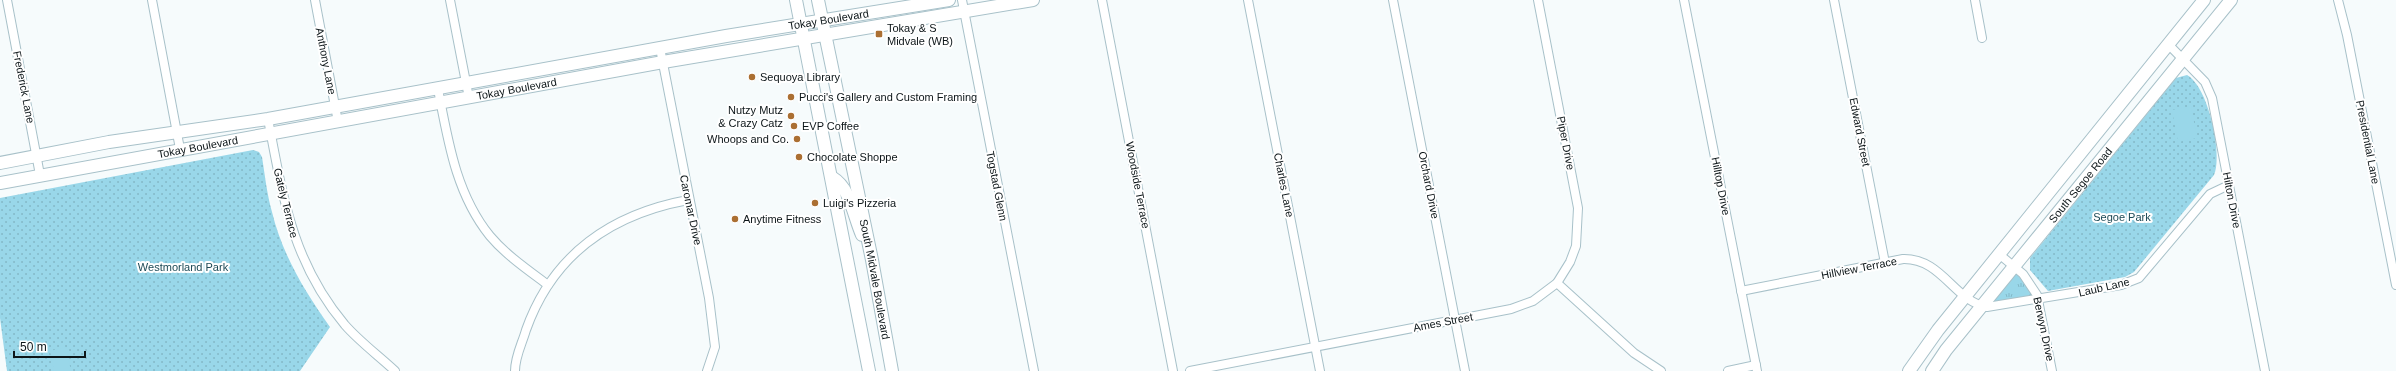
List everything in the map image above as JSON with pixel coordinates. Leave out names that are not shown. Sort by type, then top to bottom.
[{"type":"street","name":"Frederick Lane","points":[[7,0],[40,175]]},
{"type":"street","points":[[152,0],[180,149]]},
{"type":"street","name":"Anthony Lane","points":[[315,0],[338,122]]},
{"type":"street","points":[[450,0],[469,98]]},
{"type":"street","name":"South Midvale Boulevard","points":[[796,0],[833,178],[869,371]]},
{"type":"street","name":"South Midvale Boulevard","points":[[818,0],[872,260],[892,371]]},
{"type":"street","name":"Tokay Boulevard","points":[[0,163],[177,132],[268,119],[660,48],[948,0]]},
{"type":"street","name":"Togstad Glenn","points":[[962,0],[1034,371]]},
{"type":"street","name":"Tokay Boulevard","points":[[0,183],[663,62],[964,13],[1033,0]]},
{"type":"street","name":"Woodside Terrace","points":[[1102,0],[1173,371]]},
{"type":"street","name":"Charles Lane","points":[[1248,0],[1320,371]]},
{"type":"street","name":"Orchard Drive","points":[[1393,0],[1465,371]]},
{"type":"street","name":"Piper Drive","points":[[1538,0],[1578,208],[1576,246],[1570,262],[1557,283]]},
{"type":"street","name":"Hilltop Drive","points":[[1684,0],[1757,368]]},
{"type":"street","name":"Edward Street","points":[[1834,0],[1885,263]]},
{"type":"street","points":[[1975,0],[1982,38]]},
{"type":"street","name":"South Segoe Road","points":[[1909,371],[1938,330],[2000,255],[2204,0]]},
{"type":"street","name":"South Segoe Road","points":[[1932,371],[1946,350],[2014,265],[2231,0]]},
{"type":"street","name":"Presidential Lane","points":[[2338,0],[2347,35],[2396,285]]},
{"type":"street","name":"Hilton Drive","points":[[2168,44],[2205,82],[2212,98],[2265,371]]},
{"type":"street","name":"Caromar Drive","points":[[660,48],[688,200],[709,298],[715,346],[706,371]]},
{"type":"street","points":[[438,89],[456,175],[476,217],[490,236],[507,254],[548,285]]},
{"type":"street","name":"Gately Terrace","points":[[268,119],[285,207],[297,245],[307,267],[319,289],[346,326],[395,371]]},
{"type":"street","points":[[833,178],[840,182],[844,190],[872,260]]},
{"type":"street","name":"Laub Lane","points":[[1982,306],[1991,307],[2039,300],[2121,285],[2139,278],[2210,194],[2229,185]]},
{"type":"street","points":[[515,371],[518,352],[530,320],[548,285],[584,245],[616,223],[655,207],[688,200]]},
{"type":"street","name":"Berwyn Drive","points":[[2000,255],[2014,265],[2029,280],[2039,300],[2052,371]]},
{"type":"street","name":"Hillview Terrace","points":[[1741,291],[1908,259],[1924,262],[1966,296]]},
{"type":"street","points":[[1557,283],[1634,353],[1661,371]]},
{"type":"street","name":"Ames Street","points":[[1190,371],[1520,307],[1533,301],[1557,283]]},
{"type":"street","points":[[1966,296],[1982,306]]},
{"type":"street","points":[[1728,371],[1757,368]]},
{"type":"green space","name":"Segoe Park","points":[[2187,75],[2195,82],[2201,92],[2212,121],[2217,152],[2214,175],[2134,272],[2125,277],[2048,291],[2030,270],[2030,258],[2176,78]]},
{"type":"green space","points":[[2191,106],[2197,138],[2178,142],[2172,110]]},
{"type":"green space","name":"Westmorland Park","points":[[253,150],[259,152],[262,157],[267,192],[276,228],[288,258],[303,286],[330,327],[300,371],[7,371],[0,318],[0,198]]},
{"type":"green space","points":[[2015,265],[2037,295],[1991,307],[1989,299]]},
{"type":"green space","points":[[66,347],[71,371],[54,371],[50,351]]},
{"type":"place","name":"Tokay & S Midvale (WB)","points":[[879,34]]},
{"type":"place","name":"Sequoya Library","points":[[752,77]]},
{"type":"place","name":"Pucci's Gallery and Custom Framing","points":[[791,97]]},
{"type":"place","name":"Nutzy Mutz & Crazy Catz","points":[[791,116]]},
{"type":"place","name":"EVP Coffee","points":[[794,126]]},
{"type":"place","name":"Whoops and Co.","points":[[797,139]]},
{"type":"place","name":"Chocolate Shoppe","points":[[799,157]]},
{"type":"place","name":"Luigi's Pizzeria","points":[[815,203]]},
{"type":"place","name":"Anytime Fitness","points":[[735,219]]}]
